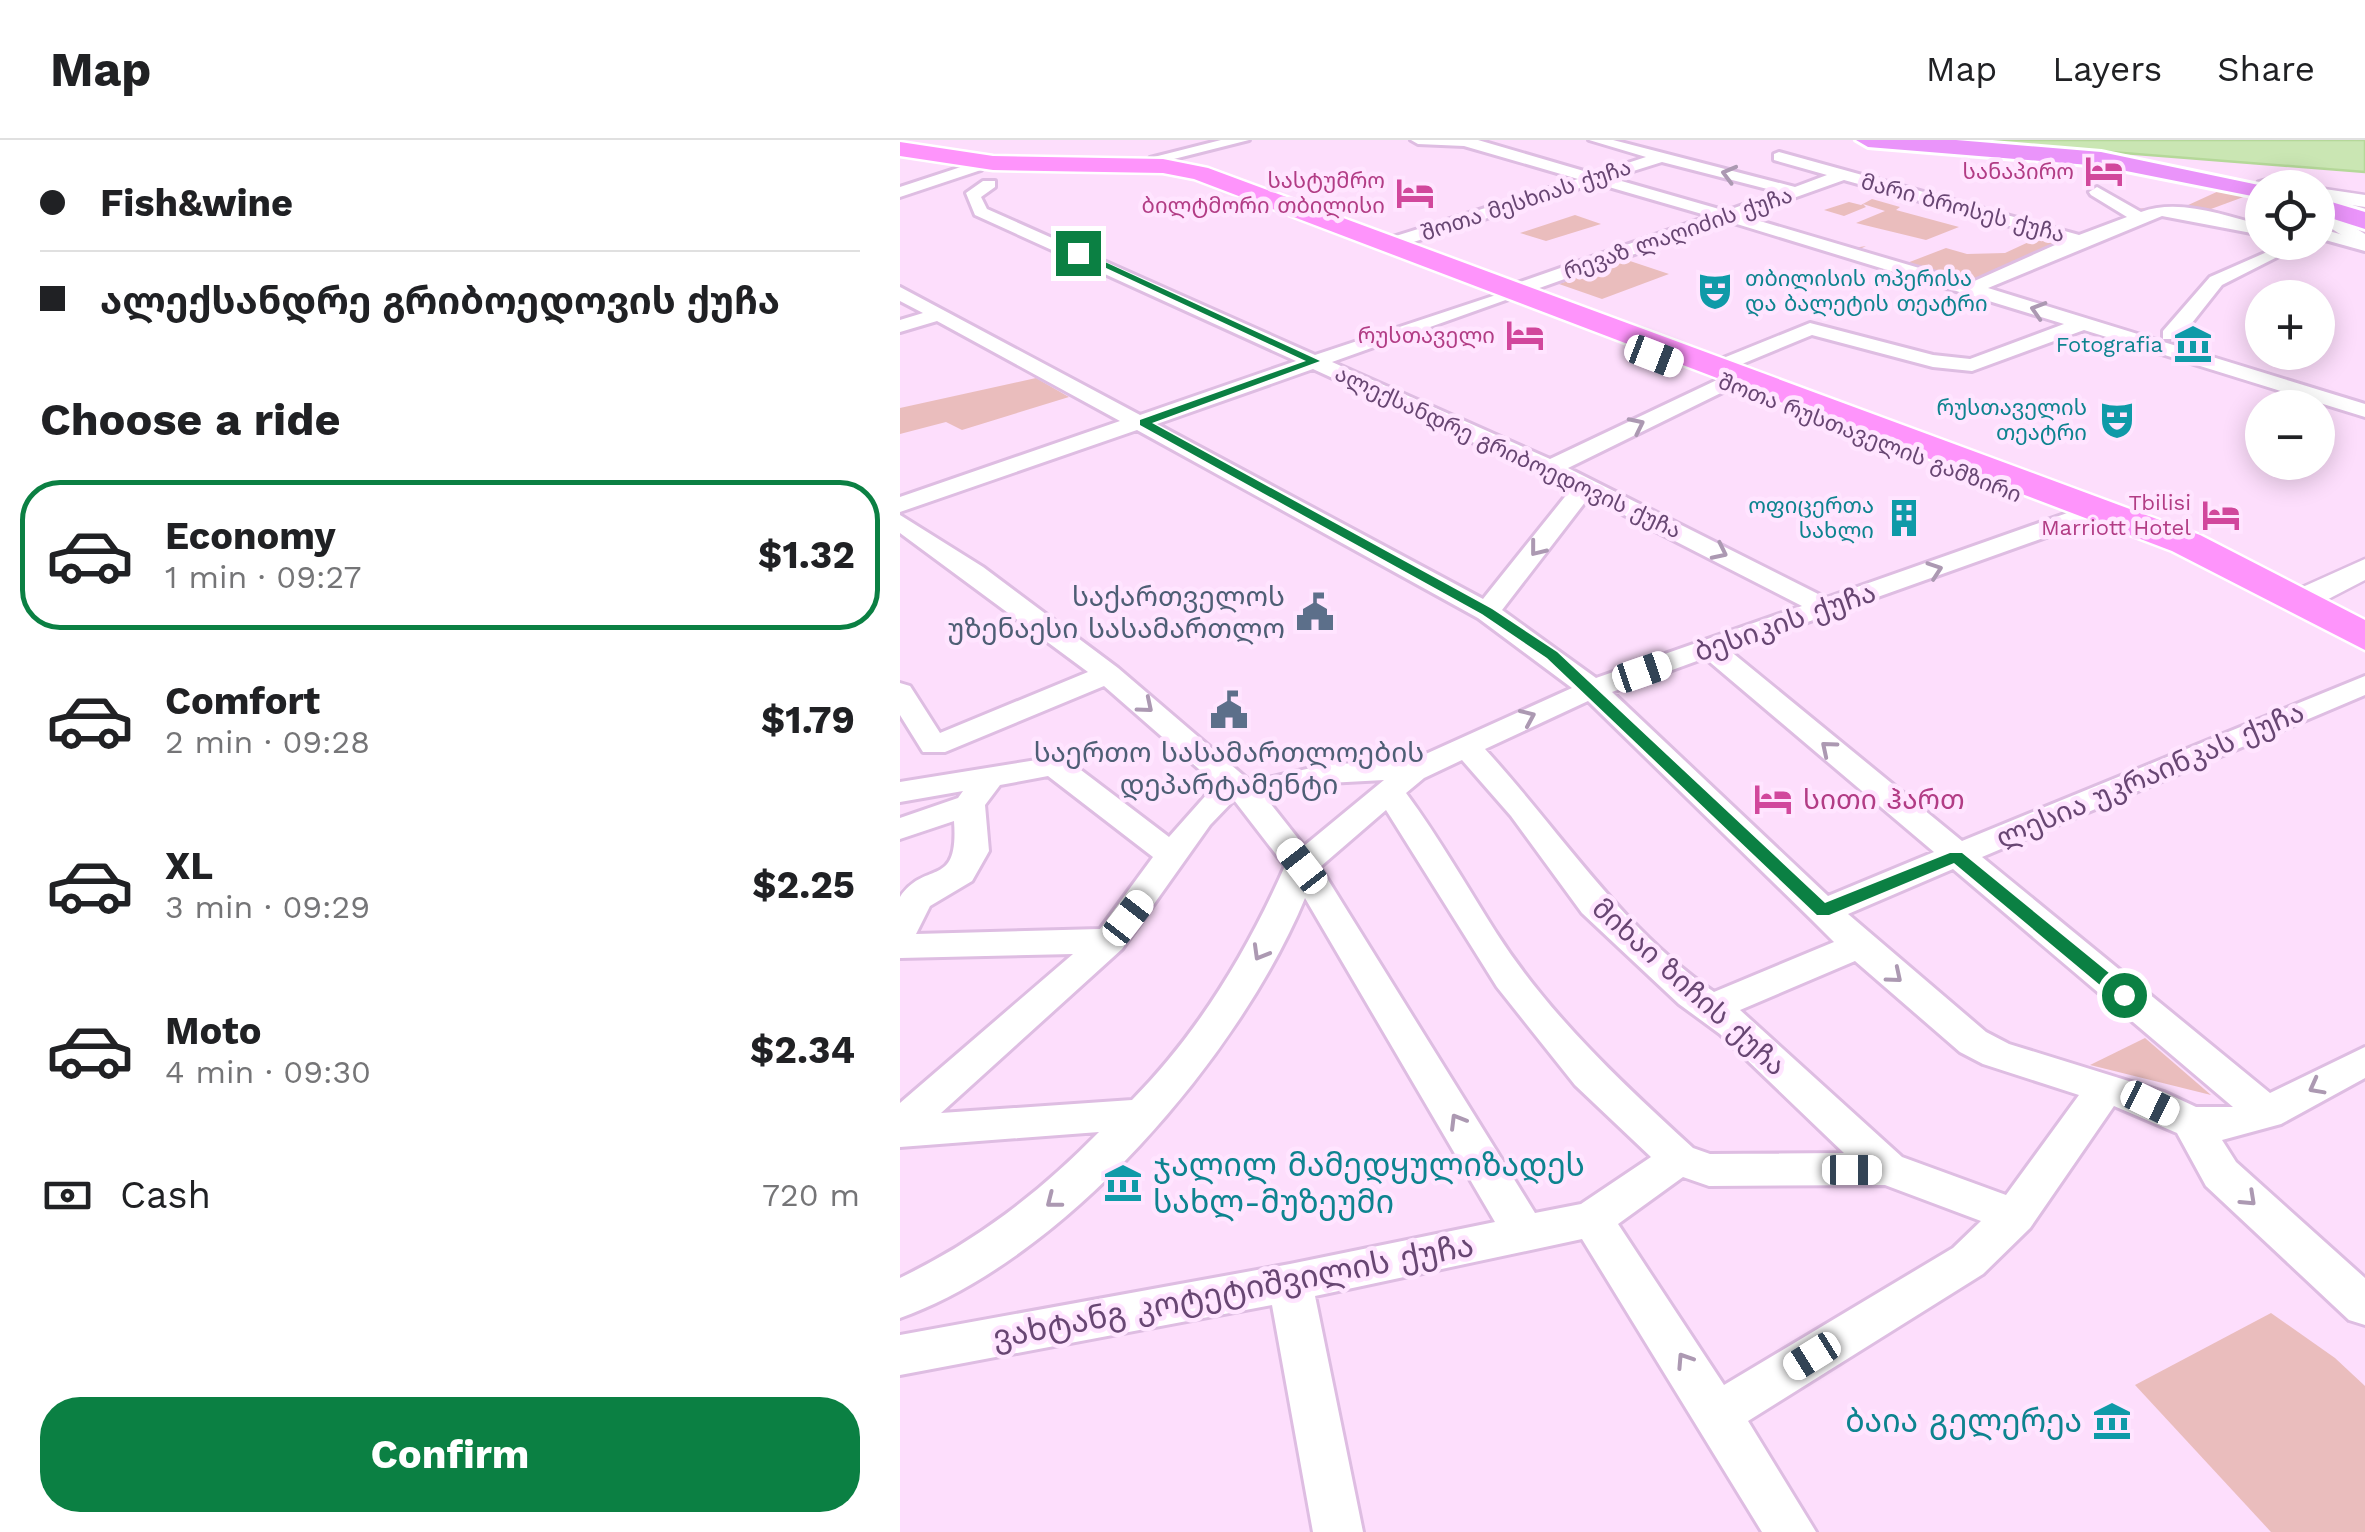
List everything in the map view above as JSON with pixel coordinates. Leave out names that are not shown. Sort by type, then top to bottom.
[{"type":"highway","points":[[1868,140],[2121,162],[2245,184]]},
{"type":"highway","points":[[1916,140],[2135,160],[2245,183]]},
{"type":"main road","name":"შოთა რუსთაველის გამზირი","points":[[900,149],[962,167],[1094,158]]},
{"type":"main road","name":"შოთა რუსთაველის გამზირი","points":[[962,167],[1094,158],[1174,170],[1390,244],[1507,294]]},
{"type":"main road","points":[[1094,158],[1174,170]]},
{"type":"main road","points":[[1094,158],[1174,170]]},
{"type":"main road","name":"შოთა რუსთაველის გამზირი","points":[[1174,170],[1262,206],[2186,544],[2365,637]]},
{"type":"main road","name":"შოთა რუსთაველის გამზირი","points":[[1722,375],[2198,565],[2365,658]]},
{"type":"street","points":[[1174,170],[1242,140]]},
{"type":"street","points":[[1418,140],[1466,141],[1596,177],[2365,411]]},
{"type":"street","points":[[1596,140],[1796,192]]},
{"type":"street","name":"შოთა მესხიას ქუჩა","points":[[1390,244],[1662,157]]},
{"type":"street","name":"მარი ბროსეს ქუჩა","points":[[1778,157],[2082,241],[2139,218],[2176,211],[2245,226]]},
{"type":"street","points":[[900,192],[962,167]]},
{"type":"street","name":"ალექსანდრე გრიბოედოვის ქუჩა","points":[[962,167],[988,184],[972,196],[981,212],[1550,468],[1826,608]]},
{"type":"street","name":"რევაზ ლაღიძის ქუჩა","points":[[900,506],[1844,175]]},
{"type":"street","points":[[2097,192],[2139,218]]},
{"type":"street","points":[[2338,223],[2365,201]]},
{"type":"street","points":[[1970,289],[2082,241]]},
{"type":"street","points":[[2170,335],[2199,308],[2218,279],[2259,260]]},
{"type":"street","points":[[900,293],[1144,422],[1487,612],[1592,689],[1859,944],[1974,1042],[1996,1054],[2150,1103],[2192,1122],[2221,1126],[2267,1113],[2365,1061]]},
{"type":"street","points":[[900,326],[940,314]]},
{"type":"street","points":[[1550,468],[1810,329],[1933,362],[1972,365],[2082,324]]},
{"type":"street","points":[[1487,612],[1586,486]]},
{"type":"street","name":"ბესიკის ქუჩა","points":[[900,1299],[977,1261],[1074,1184],[1143,1114],[1229,1008],[1278,922],[1302,866],[1401,781],[1465,745],[1592,689],[2079,518]]},
{"type":"street","points":[[900,522],[974,572],[1108,674],[1240,788],[1302,866],[1526,1234]]},
{"type":"street","points":[[2300,600],[2365,568]]},
{"type":"street","points":[[1710,648],[2267,1113]]},
{"type":"street","points":[[900,692],[934,746],[1108,674]]},
{"type":"street","name":"ლესია უკრაინკას ქუჩა","points":[[1823,911],[2365,685]]},
{"type":"street","name":"მიხაი ზიჩის ქუჩა","points":[[1465,745],[1522,808],[1594,905],[1710,1008],[1734,1024],[1887,1170]]},
{"type":"street","points":[[900,792],[1050,767],[1062,771],[1173,856]]},
{"type":"street","points":[[900,1129],[1110,941],[1199,818],[1240,788],[1362,768],[1401,781],[1482,940],[1589,1076],[1679,1159],[1709,1170],[1887,1170],[2015,1216]]},
{"type":"street","points":[[900,829],[969,805],[992,774]]},
{"type":"street","points":[[900,932],[916,899],[960,873],[973,851],[969,805]]},
{"type":"street","points":[[900,946],[1110,941]]},
{"type":"street","points":[[1710,1008],[1859,944]]},
{"type":"street","points":[[1718,1414],[1968,1262],[2015,1216],[2105,1089]]},
{"type":"street","points":[[900,1129],[1143,1114]]},
{"type":"street","points":[[2192,1122],[2221,1174],[2365,1306]]},
{"type":"street","name":"ვახტანგ კოტეტიშვილის ქუჩა","points":[[900,1356],[1290,1284],[1592,1219],[1679,1159]]},
{"type":"street","points":[[1592,1219],[1791,1532]]},
{"type":"street","points":[[1290,1284],[1338,1532]]},
{"type":"shaded area","points":[[1959,140],[2365,140],[2365,172]]},
{"type":"shaded area","points":[[1894,144],[2085,159],[2245,190],[2245,196],[2211,209],[2245,218],[2245,224],[2187,211],[2140,215],[2132,209],[2186,206],[2221,190],[2087,162],[2068,170],[2025,159],[1897,150]]},
{"type":"shaded area","points":[[1872,199],[1900,207],[1896,210],[1959,227],[1926,240],[1856,223],[1885,211],[1863,204],[1866,207],[1844,216],[1824,210],[1849,202],[1861,205]]},
{"type":"shaded area","points":[[1575,215],[1601,224],[1546,241],[1520,233]]},
{"type":"shaded area","points":[[2030,230],[2069,241],[1968,283],[1854,248],[1866,246],[1860,249],[1907,263],[1946,248],[1967,254],[2005,253],[2033,240],[2016,235]]},
{"type":"shaded area","points":[[1627,260],[1669,274],[1602,299],[1559,284]]},
{"type":"shaded area","points":[[1036,378],[1069,397],[962,430],[946,422],[900,434],[900,408]]},
{"type":"shaded area","points":[[2145,1038],[2211,1095],[2090,1065]]},
{"type":"shaded area","points":[[2271,1313],[2335,1358],[2365,1386],[2365,1532],[2271,1532],[2135,1385]]},
{"type":"place","name":"სანაპირო","points":[[2104,171]]},
{"type":"place","name":"სასტუმრო ბილტმორი თბილისი","points":[[1415,193]]},
{"type":"place","name":"თბილისის ოპერისა და ბალეტის თეატრი","points":[[1715,291]]},
{"type":"place","name":"რუსთაველი","points":[[1525,335]]},
{"type":"place","name":"Fotografia","points":[[2193,344]]},
{"type":"place","name":"რუსთაველის თეატრი","points":[[2117,420]]},
{"type":"place","name":"Tbilisi Marriott Hotel","points":[[2221,515]]},
{"type":"place","name":"ოფიცერთა სახლი","points":[[1904,518]]},
{"type":"place","name":"საქართველოს უზენაესი სასამართლო","points":[[1315,612]]},
{"type":"place","name":"საერთო სასამართლოების დეპარტამენტი","points":[[1229,710]]},
{"type":"place","name":"სითი ჰართ","points":[[1773,799]]},
{"type":"place","name":"ჯალილ მამედყულიზადეს სახლ-მუზეუმი","points":[[1123,1183]]},
{"type":"place","name":"ბაია გელერეა","points":[[2112,1421]]},
{"type":"route","points":[[1078,253],[1315,361],[1144,422],[1487,612],[1552,655],[1823,911],[1956,856],[2124,995]]}]
